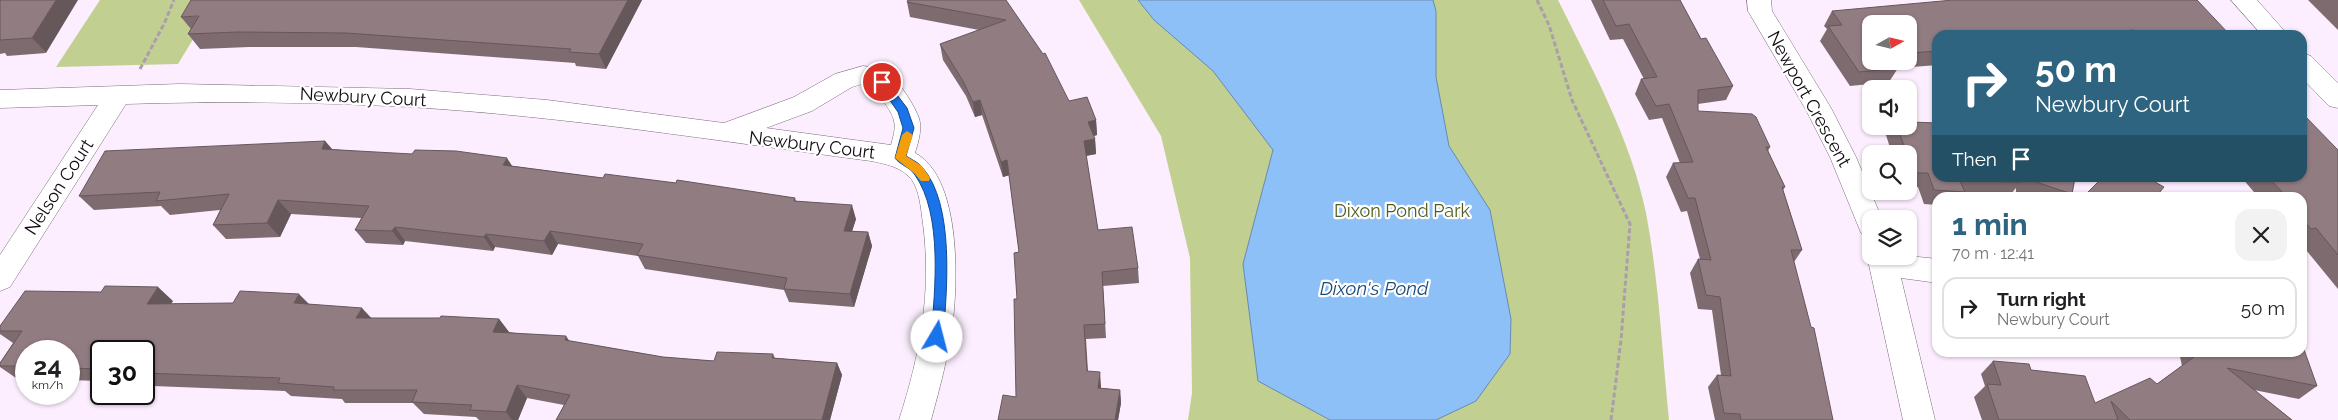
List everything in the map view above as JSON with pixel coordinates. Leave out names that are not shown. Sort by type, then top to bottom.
[{"type":"street","name":"Newport Crescent","points":[[1759,0],[1760,12],[1818,108],[1839,150],[1865,210]]},
{"type":"street","points":[[2243,0],[2271,30]]},
{"type":"street","points":[[2307,67],[2338,100]]},
{"type":"street","name":"Newbury Court","points":[[724,134],[803,104],[844,80],[863,75],[871,76],[882,82],[903,111],[907,136],[900,158]]},
{"type":"street","name":"Newbury Court","points":[[0,99],[119,94],[293,94],[410,98],[547,110],[724,134],[871,151],[900,158],[918,170],[932,194],[942,277],[940,318],[933,358],[915,420]]},
{"type":"street","name":"Nelson Court","points":[[0,279],[119,94]]},
{"type":"street","points":[[1883,265],[1919,420]]},
{"type":"street","points":[[1904,265],[1932,270]]},
{"type":"path","points":[[119,94],[136,74],[164,24],[174,0]]},
{"type":"path","points":[[1537,0],[1549,25],[1560,66],[1572,100],[1630,224],[1621,340],[1611,420]]},
{"type":"green space","points":[[100,0],[217,0],[178,64],[56,67]]},
{"type":"green space","name":"Dixon Pond Park","points":[[1079,0],[1558,0],[1609,104],[1631,158],[1639,185],[1646,213],[1654,264],[1669,420],[1188,420],[1192,393],[1190,258],[1161,136]]},
{"type":"water","name":"Dixon's Pond","points":[[1138,0],[1433,0],[1436,11],[1436,77],[1449,146],[1490,210],[1511,319],[1510,354],[1476,401],[1436,420],[1330,420],[1258,381],[1243,264],[1273,150],[1213,71],[1154,20]]},
{"type":"building","points":[[0,0],[56,0],[32,38],[0,40]]},
{"type":"building","points":[[191,0],[628,0],[599,54],[569,52],[571,49],[346,33],[238,32],[188,34],[199,16],[181,17]]},
{"type":"building","points":[[908,0],[1006,0],[1043,54],[1045,53],[1069,101],[1087,97],[1096,120],[1088,122],[1095,139],[1084,141],[1098,230],[1132,227],[1138,268],[1102,272],[1105,324],[1084,325],[1087,371],[1100,372],[1098,388],[1120,390],[1115,420],[998,420],[1003,395],[1016,397],[1014,299],[1017,299],[1014,253],[1019,252],[1007,160],[1001,162],[980,100],[973,102],[963,81],[940,44],[1006,20],[907,2]]},
{"type":"building","points":[[1603,0],[1680,0],[1701,39],[1706,38],[1733,86],[1698,90],[1698,111],[1752,114],[1756,117],[1770,147],[1766,147],[1785,187],[1782,187],[1802,250],[1791,250],[1811,327],[1814,328],[1833,420],[1741,420],[1740,414],[1724,413],[1717,375],[1731,376],[1720,297],[1706,295],[1698,259],[1711,260],[1695,198],[1688,198],[1673,163],[1693,162],[1669,104],[1656,106],[1641,79],[1657,77],[1629,24],[1616,26]]},
{"type":"building","points":[[1953,0],[2197,0],[2225,30],[1932,30],[1932,51],[1918,52],[1918,15],[1862,15],[1862,70],[1879,70],[1859,72],[1828,26],[1842,25],[1832,11]]},
{"type":"building","points":[[2307,118],[2338,150],[2338,255],[2316,228],[2311,229],[2307,225],[2307,192],[2282,192],[2273,182],[2307,182]]},
{"type":"building","points":[[1917,122],[1932,123],[1932,182],[1960,182],[1965,192],[1934,190],[1928,173],[1917,173],[1917,145],[1904,145],[1900,135],[1917,135]]},
{"type":"building","points":[[325,141],[322,149],[412,154],[415,150],[456,151],[507,158],[503,165],[603,178],[605,174],[676,183],[677,180],[795,198],[794,201],[852,205],[844,231],[868,232],[850,294],[784,289],[787,278],[637,255],[643,244],[550,231],[544,241],[486,234],[484,237],[395,227],[392,231],[355,230],[369,206],[278,200],[267,223],[213,225],[229,194],[156,201],[160,192],[79,196],[105,151]]},
{"type":"building","points":[[2036,182],[2074,182],[2072,192],[2066,192]]},
{"type":"building","points":[[2098,182],[2155,182],[2164,187],[2160,192],[2088,192]]},
{"type":"building","points":[[105,286],[158,287],[147,304],[233,303],[240,291],[299,294],[294,303],[362,308],[356,318],[440,318],[441,316],[499,319],[493,332],[566,336],[565,340],[663,357],[714,361],[717,352],[773,354],[772,358],[837,363],[822,420],[556,420],[570,395],[517,385],[506,412],[470,410],[472,405],[412,402],[417,390],[333,390],[334,387],[278,383],[280,378],[155,373],[155,340],[90,340],[90,369],[80,368],[80,340],[16,340],[22,331],[0,331],[0,326],[25,291],[101,292]]},
{"type":"building","points":[[15,341],[15,366],[0,366],[0,363]]},
{"type":"building","points":[[2194,357],[2307,357],[2317,386],[2227,368],[2292,420],[2130,420],[2111,401],[2118,420],[1999,420],[1987,384],[2001,385],[1993,361],[2029,364],[2031,370],[2085,376],[2095,403],[2150,378],[2157,384]]},
{"type":"slow traffic","points":[[907,135],[900,158],[909,162],[925,178]]},
{"type":"route","points":[[882,82],[903,111],[908,128],[900,158],[909,162],[918,170],[924,177],[932,194],[942,277],[942,299],[937,337]]}]
